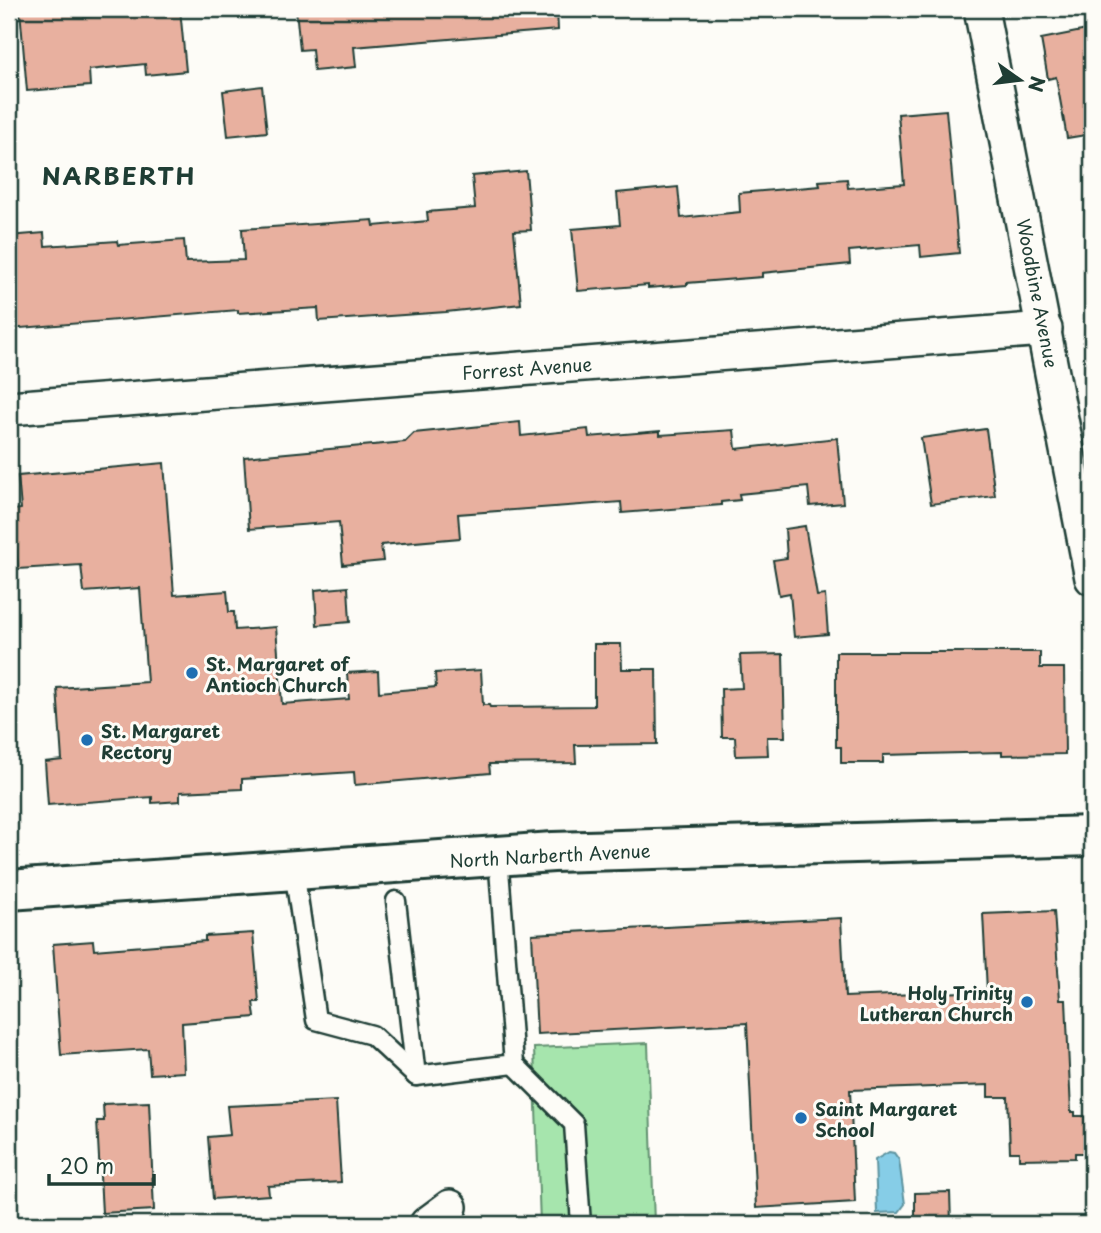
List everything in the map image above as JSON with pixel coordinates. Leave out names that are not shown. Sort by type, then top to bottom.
[{"type":"street","name":"Woodbine Avenue","points":[[981,9],[1092,578]]},
{"type":"street","name":"Forrest Avenue","points":[[9,408],[1045,329]]},
{"type":"street","name":"North Narberth Avenue","points":[[9,890],[553,852],[1092,836]]},
{"type":"lane","points":[[498,856],[514,1063],[574,1124],[581,1224]]},
{"type":"lane","points":[[294,870],[316,1020],[372,1035],[416,1076]]},
{"type":"lane","points":[[396,901],[416,1076]]},
{"type":"lane","points":[[416,1076],[514,1063]]},
{"type":"green space","points":[[648,1043],[654,1224],[540,1224],[534,1048]]},
{"type":"water","points":[[889,1152],[894,1153],[899,1160],[905,1204],[899,1212],[877,1213],[875,1160]]},
{"type":"building","points":[[84,9],[84,17],[151,9],[180,9],[186,71],[146,75],[145,64],[89,70],[90,86],[27,91],[20,10]]},
{"type":"building","points":[[296,9],[557,9],[558,30],[354,47],[356,67],[314,71],[312,49],[300,50]]},
{"type":"building","points":[[1092,29],[1092,134],[1067,138],[1056,77],[1048,79],[1041,39]]},
{"type":"building","points":[[262,86],[267,132],[228,136],[223,91]]},
{"type":"building","points":[[946,110],[959,253],[921,257],[920,245],[849,251],[850,264],[762,273],[762,277],[648,288],[648,285],[578,291],[572,229],[620,225],[617,193],[678,187],[681,218],[740,212],[739,193],[820,186],[819,181],[847,179],[848,188],[904,184],[898,114]]},
{"type":"building","points":[[526,171],[531,230],[514,231],[521,304],[319,321],[318,308],[238,313],[238,310],[9,329],[9,236],[44,233],[45,246],[117,241],[118,245],[184,240],[186,262],[244,260],[242,229],[373,220],[374,226],[428,221],[427,212],[475,208],[472,176]]},
{"type":"building","points":[[520,422],[521,436],[588,429],[589,437],[660,431],[660,435],[734,430],[736,449],[837,438],[843,503],[810,506],[808,487],[739,494],[740,500],[721,502],[721,505],[622,513],[621,502],[458,514],[460,538],[381,545],[383,561],[343,565],[339,522],[249,529],[244,457],[405,442],[414,433]]},
{"type":"building","points":[[986,429],[995,496],[931,504],[921,438]]},
{"type":"building","points":[[164,463],[174,595],[227,591],[229,612],[234,612],[235,630],[276,627],[282,704],[349,699],[347,673],[378,671],[379,692],[436,687],[435,673],[481,670],[483,705],[594,706],[594,644],[621,644],[622,669],[656,669],[657,744],[575,745],[576,763],[489,764],[490,773],[355,785],[354,772],[242,779],[242,789],[180,792],[180,801],[152,803],[152,797],[48,805],[45,762],[62,760],[57,688],[147,682],[140,588],[84,592],[81,565],[18,569],[13,510],[21,509],[18,476]]},
{"type":"building","points":[[805,526],[817,596],[825,595],[828,634],[794,637],[790,593],[779,595],[773,560],[787,558],[785,529]]},
{"type":"building","points":[[348,587],[350,622],[317,625],[315,590]]},
{"type":"building","points":[[836,652],[1040,652],[1040,668],[1064,668],[1065,754],[1002,755],[1002,752],[883,755],[883,763],[841,763],[841,747],[836,747]]},
{"type":"building","points":[[783,654],[785,737],[767,737],[768,755],[736,756],[735,737],[722,737],[721,689],[742,688],[740,655]]},
{"type":"building","points":[[1054,911],[1060,1000],[1066,1000],[1071,1112],[1075,1112],[1075,1116],[1085,1116],[1086,1153],[1075,1153],[1075,1158],[1019,1159],[1019,1152],[1010,1152],[1008,1097],[988,1097],[988,1085],[850,1090],[855,1202],[756,1208],[747,1023],[537,1034],[532,934],[841,918],[845,997],[987,991],[983,914]]},
{"type":"building","points":[[253,933],[259,1002],[253,1002],[255,1017],[182,1023],[184,1072],[150,1074],[148,1049],[61,1055],[53,944],[93,941],[94,950],[205,941],[205,936]]},
{"type":"building","points":[[336,1101],[341,1182],[268,1186],[269,1195],[213,1199],[208,1137],[230,1135],[227,1106]]},
{"type":"building","points":[[149,1102],[154,1210],[102,1213],[97,1121],[104,1121],[103,1104]]},
{"type":"building","points":[[950,1192],[951,1224],[915,1224],[915,1193]]},
{"type":"place","name":"St. Margaret of Antioch Church","points":[[192,673]]},
{"type":"place","name":"St. Margaret Rectory","points":[[87,740]]},
{"type":"place","name":"Holy Trinity Lutheran Church","points":[[1027,1002]]},
{"type":"place","name":"Saint Margaret School","points":[[801,1118]]},
{"type":"district","name":"NARBERTH","points":[[119,175]]}]
